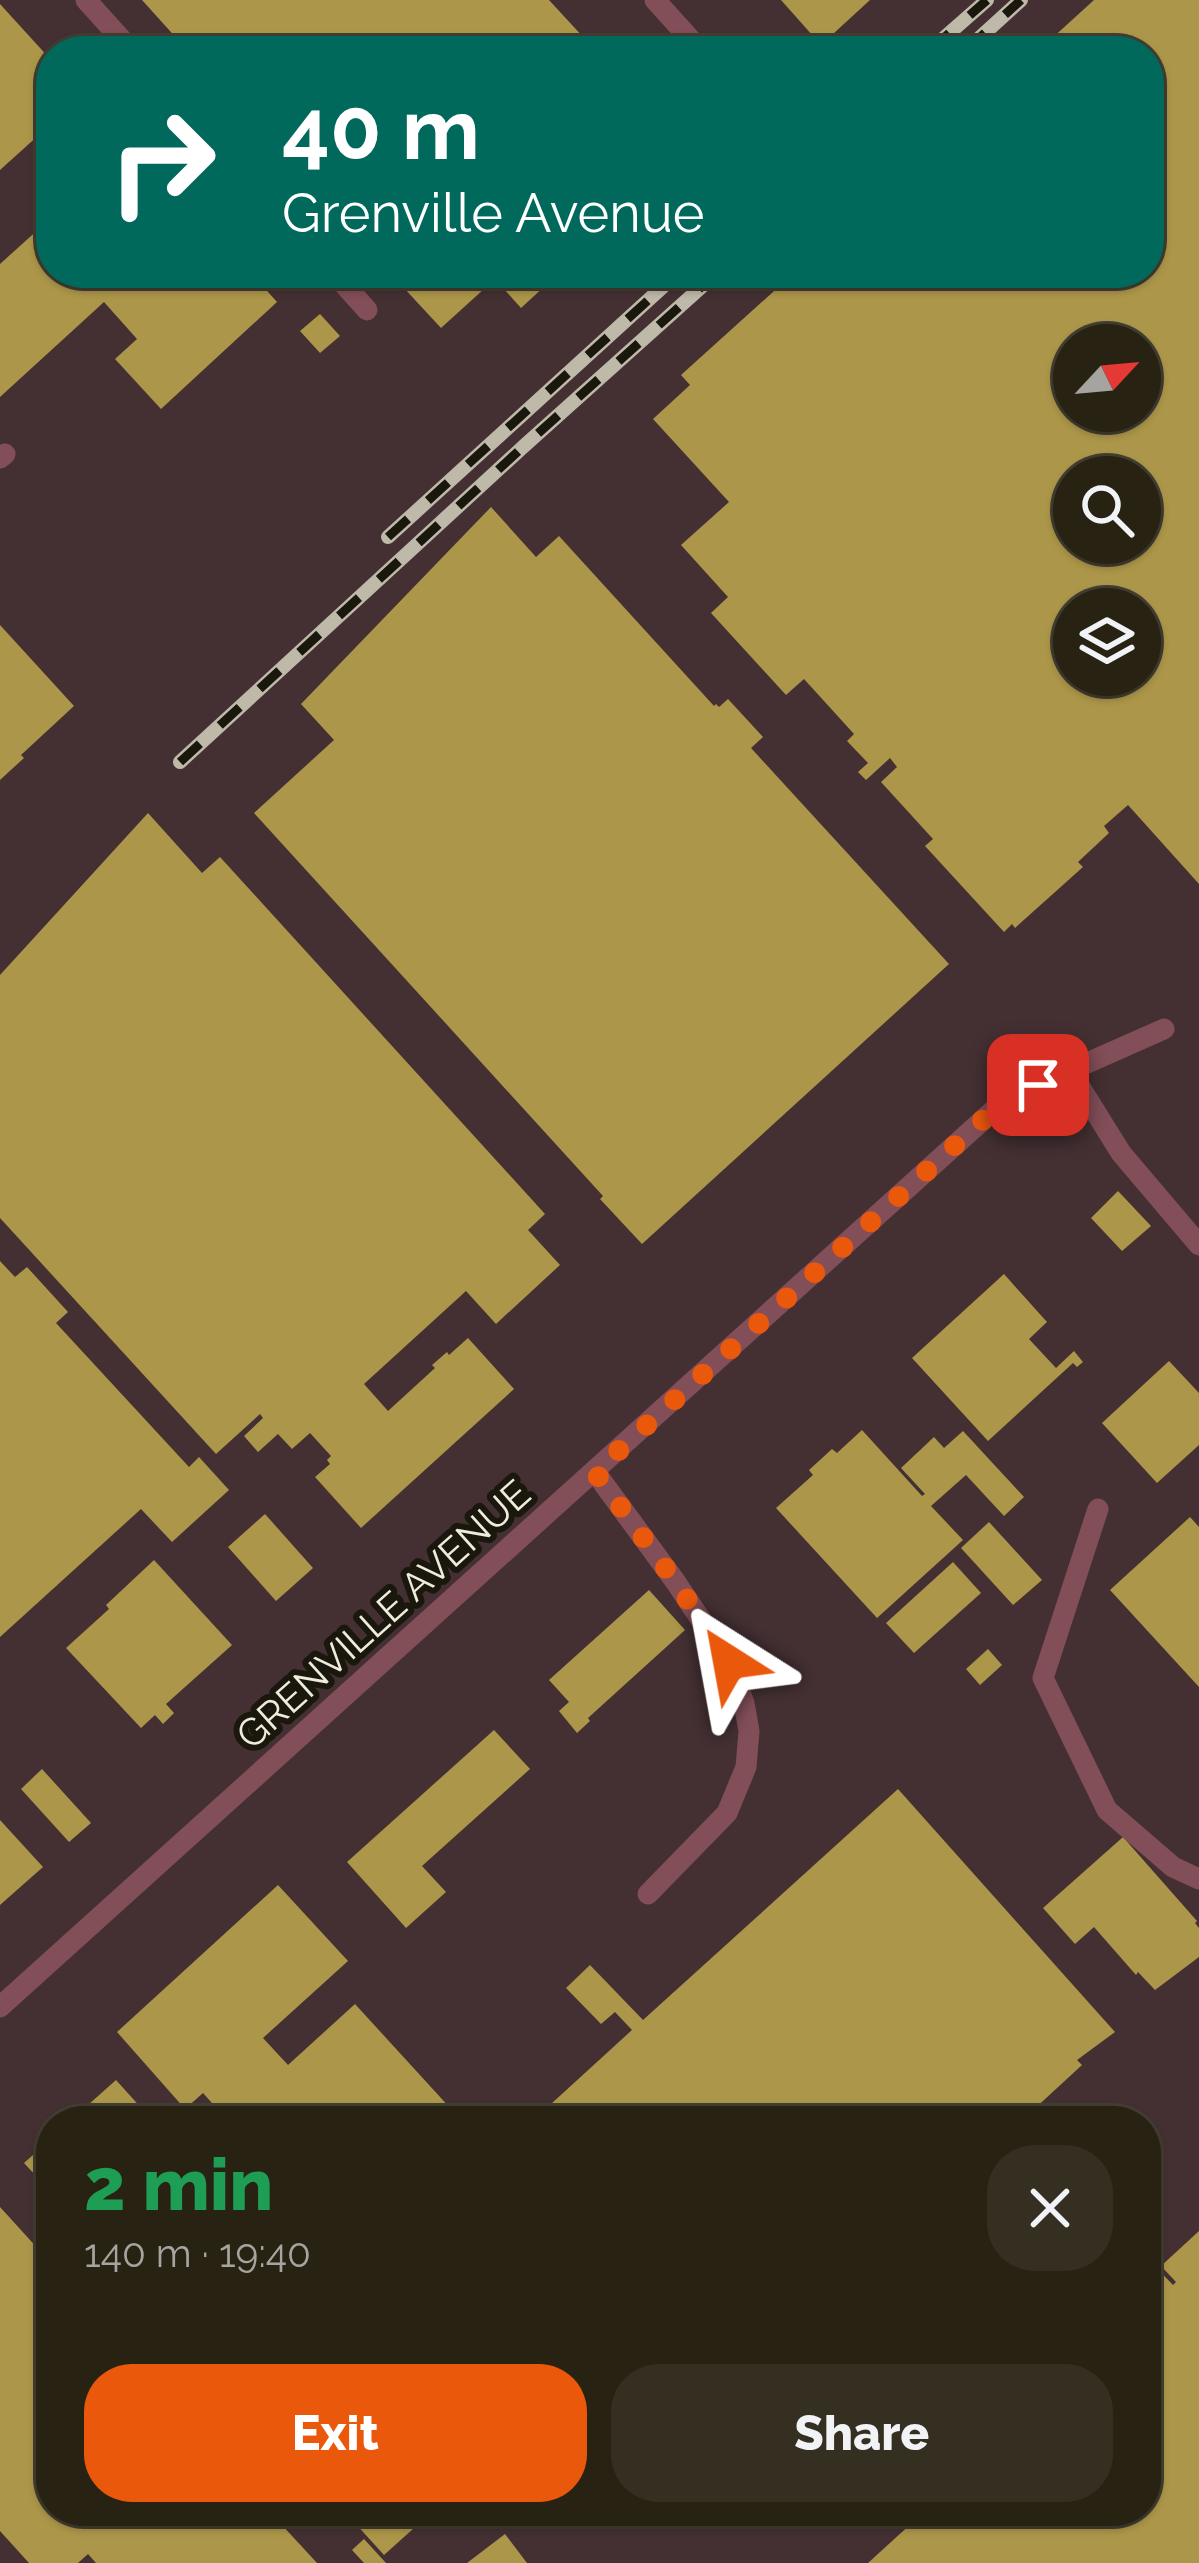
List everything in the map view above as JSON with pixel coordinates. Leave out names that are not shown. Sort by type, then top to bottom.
[{"type":"lane","points":[[86,0],[118,36]]},
{"type":"lane","points":[[655,0],[687,36]]},
{"type":"lane","points":[[347,288],[367,310]]},
{"type":"lane","name":"GRENVILLE AVENUE","points":[[0,2007],[1006,1099],[1164,1029]]},
{"type":"lane","points":[[1070,1071],[1121,1153],[1199,1244]]},
{"type":"lane","points":[[595,1472],[729,1662],[749,1731],[746,1767],[727,1813],[648,1894]]},
{"type":"lane","points":[[1098,1509],[1043,1678],[1107,1810],[1173,1867],[1199,1879]]},
{"type":"shaded area","points":[[0,0],[1199,0],[1199,2563],[0,2563]]},
{"type":"building","points":[[142,0],[549,0],[582,36],[174,36]]},
{"type":"building","points":[[781,0],[870,0],[831,36],[813,36]]},
{"type":"building","points":[[1094,0],[1199,0],[1199,884],[1128,805],[1104,826],[1109,833],[1078,862],[1083,867],[1015,928],[1012,924],[1004,932],[925,846],[933,839],[881,782],[897,767],[890,758],[866,780],[858,772],[868,763],[847,741],[854,734],[804,679],[786,695],[711,613],[728,597],[681,545],[729,502],[653,419],[690,385],[681,375],[777,288],[1164,288],[1164,36],[1054,36]]},
{"type":"building","points":[[0,4],[36,44],[36,138],[0,170]]},
{"type":"building","points":[[36,232],[36,288],[264,288],[277,302],[161,409],[115,359],[137,339],[104,302],[0,397],[0,264]]},
{"type":"building","points":[[404,288],[485,288],[441,328]]},
{"type":"building","points":[[503,288],[543,288],[521,308]]},
{"type":"building","points":[[320,314],[340,336],[320,353],[300,331]]},
{"type":"building","points":[[491,507],[536,557],[559,536],[714,706],[728,699],[763,737],[751,748],[949,964],[642,1244],[254,813],[334,740],[301,704]]},
{"type":"building","points":[[0,625],[74,706],[0,780]]},
{"type":"building","points":[[148,813],[202,873],[220,857],[545,1214],[528,1230],[560,1265],[496,1324],[466,1291],[364,1384],[388,1411],[435,1368],[432,1365],[468,1338],[514,1389],[361,1528],[315,1477],[330,1464],[331,1456],[310,1433],[292,1449],[278,1434],[258,1452],[244,1436],[263,1418],[260,1414],[216,1454],[0,1218],[0,975]]},
{"type":"building","points":[[1118,1191],[1151,1226],[1122,1251],[1091,1218]]},
{"type":"building","points":[[0,1261],[15,1277],[27,1267],[68,1312],[56,1323],[189,1467],[199,1457],[229,1490],[172,1542],[141,1509],[0,1637]]},
{"type":"building","points":[[1004,1274],[1047,1322],[1029,1339],[1056,1368],[1074,1351],[1083,1362],[1077,1367],[1073,1363],[988,1441],[912,1358]]},
{"type":"building","points":[[1169,1361],[1199,1393],[1199,1445],[1157,1483],[1102,1423]]},
{"type":"building","points":[[862,1430],[922,1496],[925,1494],[901,1468],[934,1437],[944,1448],[963,1431],[1024,1497],[1004,1516],[966,1475],[931,1506],[963,1540],[877,1618],[776,1508],[813,1475],[809,1470],[832,1449],[837,1453]]},
{"type":"building","points":[[265,1514],[313,1568],[276,1601],[228,1547]]},
{"type":"building","points":[[1190,1517],[1199,1527],[1199,1687],[1110,1590]]},
{"type":"building","points":[[989,1522],[1042,1580],[1013,1605],[961,1548]]},
{"type":"building","points":[[154,1560],[232,1645],[166,1704],[174,1713],[163,1724],[155,1715],[141,1728],[66,1648]]},
{"type":"building","points":[[953,1562],[981,1593],[914,1653],[886,1623]]},
{"type":"building","points":[[649,1590],[685,1630],[577,1733],[559,1711],[569,1702],[549,1680]]},
{"type":"building","points":[[988,1649],[1002,1665],[980,1685],[966,1669]]},
{"type":"building","points":[[494,1730],[530,1769],[422,1866],[446,1892],[406,1928],[347,1862]]},
{"type":"building","points":[[42,1769],[91,1823],[69,1842],[21,1789]]},
{"type":"building","points":[[898,1789],[1115,2032],[1077,2060],[1082,2065],[1038,2106],[553,2106],[632,2030],[615,2012],[601,2024],[566,1988],[590,1965],[643,2020]]},
{"type":"building","points":[[0,1820],[43,1867],[0,1905]]},
{"type":"building","points":[[1123,1837],[1199,1928],[1199,1957],[1155,1990],[1094,1927],[1075,1944],[1043,1908]]},
{"type":"building","points":[[278,1885],[348,1961],[263,2038],[288,2065],[355,2004],[448,2106],[215,2106],[203,2093],[182,2106],[117,2032]]},
{"type":"building","points":[[116,2080],[139,2106],[87,2106]]},
{"type":"building","points":[[36,2152],[36,2176],[24,2163]]},
{"type":"building","points":[[0,2207],[36,2247],[36,2526],[283,2526],[317,2563],[96,2563],[88,2554],[78,2563],[29,2563],[0,2531]]},
{"type":"building","points":[[1199,2231],[1199,2563],[868,2563],[909,2526],[1161,2526],[1161,2273],[1173,2285],[1176,2282],[1161,2266]]},
{"type":"building","points":[[358,2526],[416,2526],[384,2555]]},
{"type":"building","points":[[505,2534],[527,2563],[467,2563]]},
{"type":"building","points":[[364,2539],[386,2563],[364,2563],[352,2550]]},
{"type":"railway","points":[[946,36],[987,0]]},
{"type":"railway","points":[[981,36],[1021,0]]},
{"type":"railway","points":[[388,537],[662,288]]},
{"type":"railway","points":[[180,762],[700,288]]},
{"type":"route","points":[[729,1662],[595,1472],[1006,1099],[1038,1085]]}]
